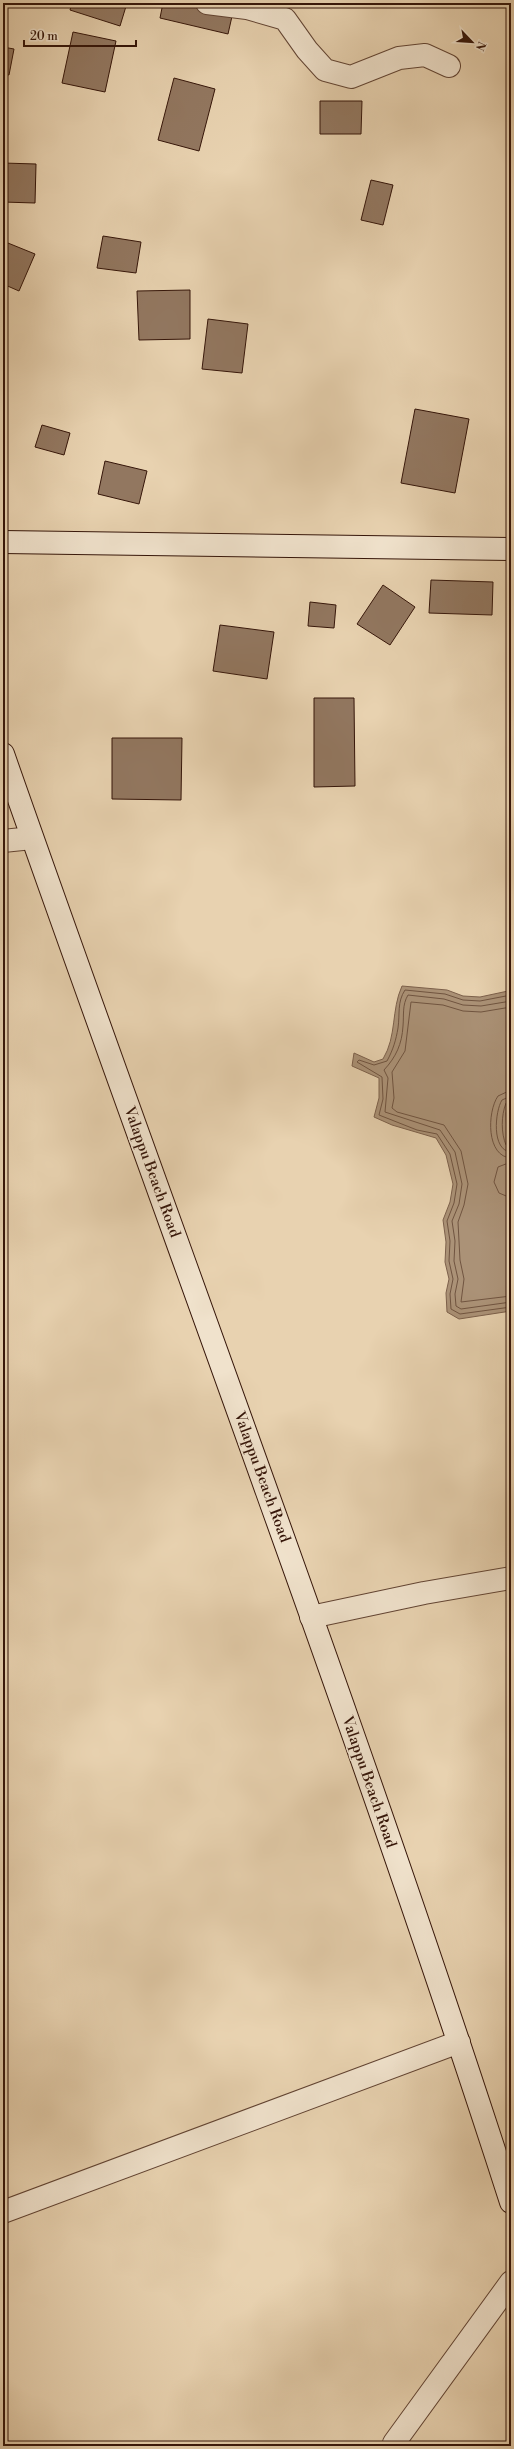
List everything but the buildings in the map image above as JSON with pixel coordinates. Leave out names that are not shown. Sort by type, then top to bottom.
[{"type":"main road","points":[[207,3],[247,8],[285,20],[307,50],[325,70],[351,77],[399,58],[425,55],[448,66]]},
{"type":"main road","points":[[3,542],[511,549]]},
{"type":"main road","name":"Valappu Beach Road","points":[[3,754],[311,1617],[459,2042],[511,2202]]},
{"type":"main road","points":[[3,841],[32,838]]},
{"type":"main road","points":[[311,1617],[424,1593],[511,1578]]},
{"type":"main road","points":[[3,2212],[459,2042]]},
{"type":"main road","points":[[394,2443],[511,2282]]},
{"type":"water","points":[[402,986],[447,990],[463,996],[480,997],[508,991],[511,992],[511,1101],[506,1113],[507,1135],[511,1148],[509,1182],[511,1183],[511,1311],[459,1319],[447,1312],[446,1293],[449,1279],[445,1262],[446,1242],[443,1220],[450,1202],[453,1184],[446,1155],[436,1138],[392,1125],[374,1117],[379,1098],[379,1078],[352,1066],[354,1053],[374,1062],[383,1059],[390,1041],[396,1004]]}]
